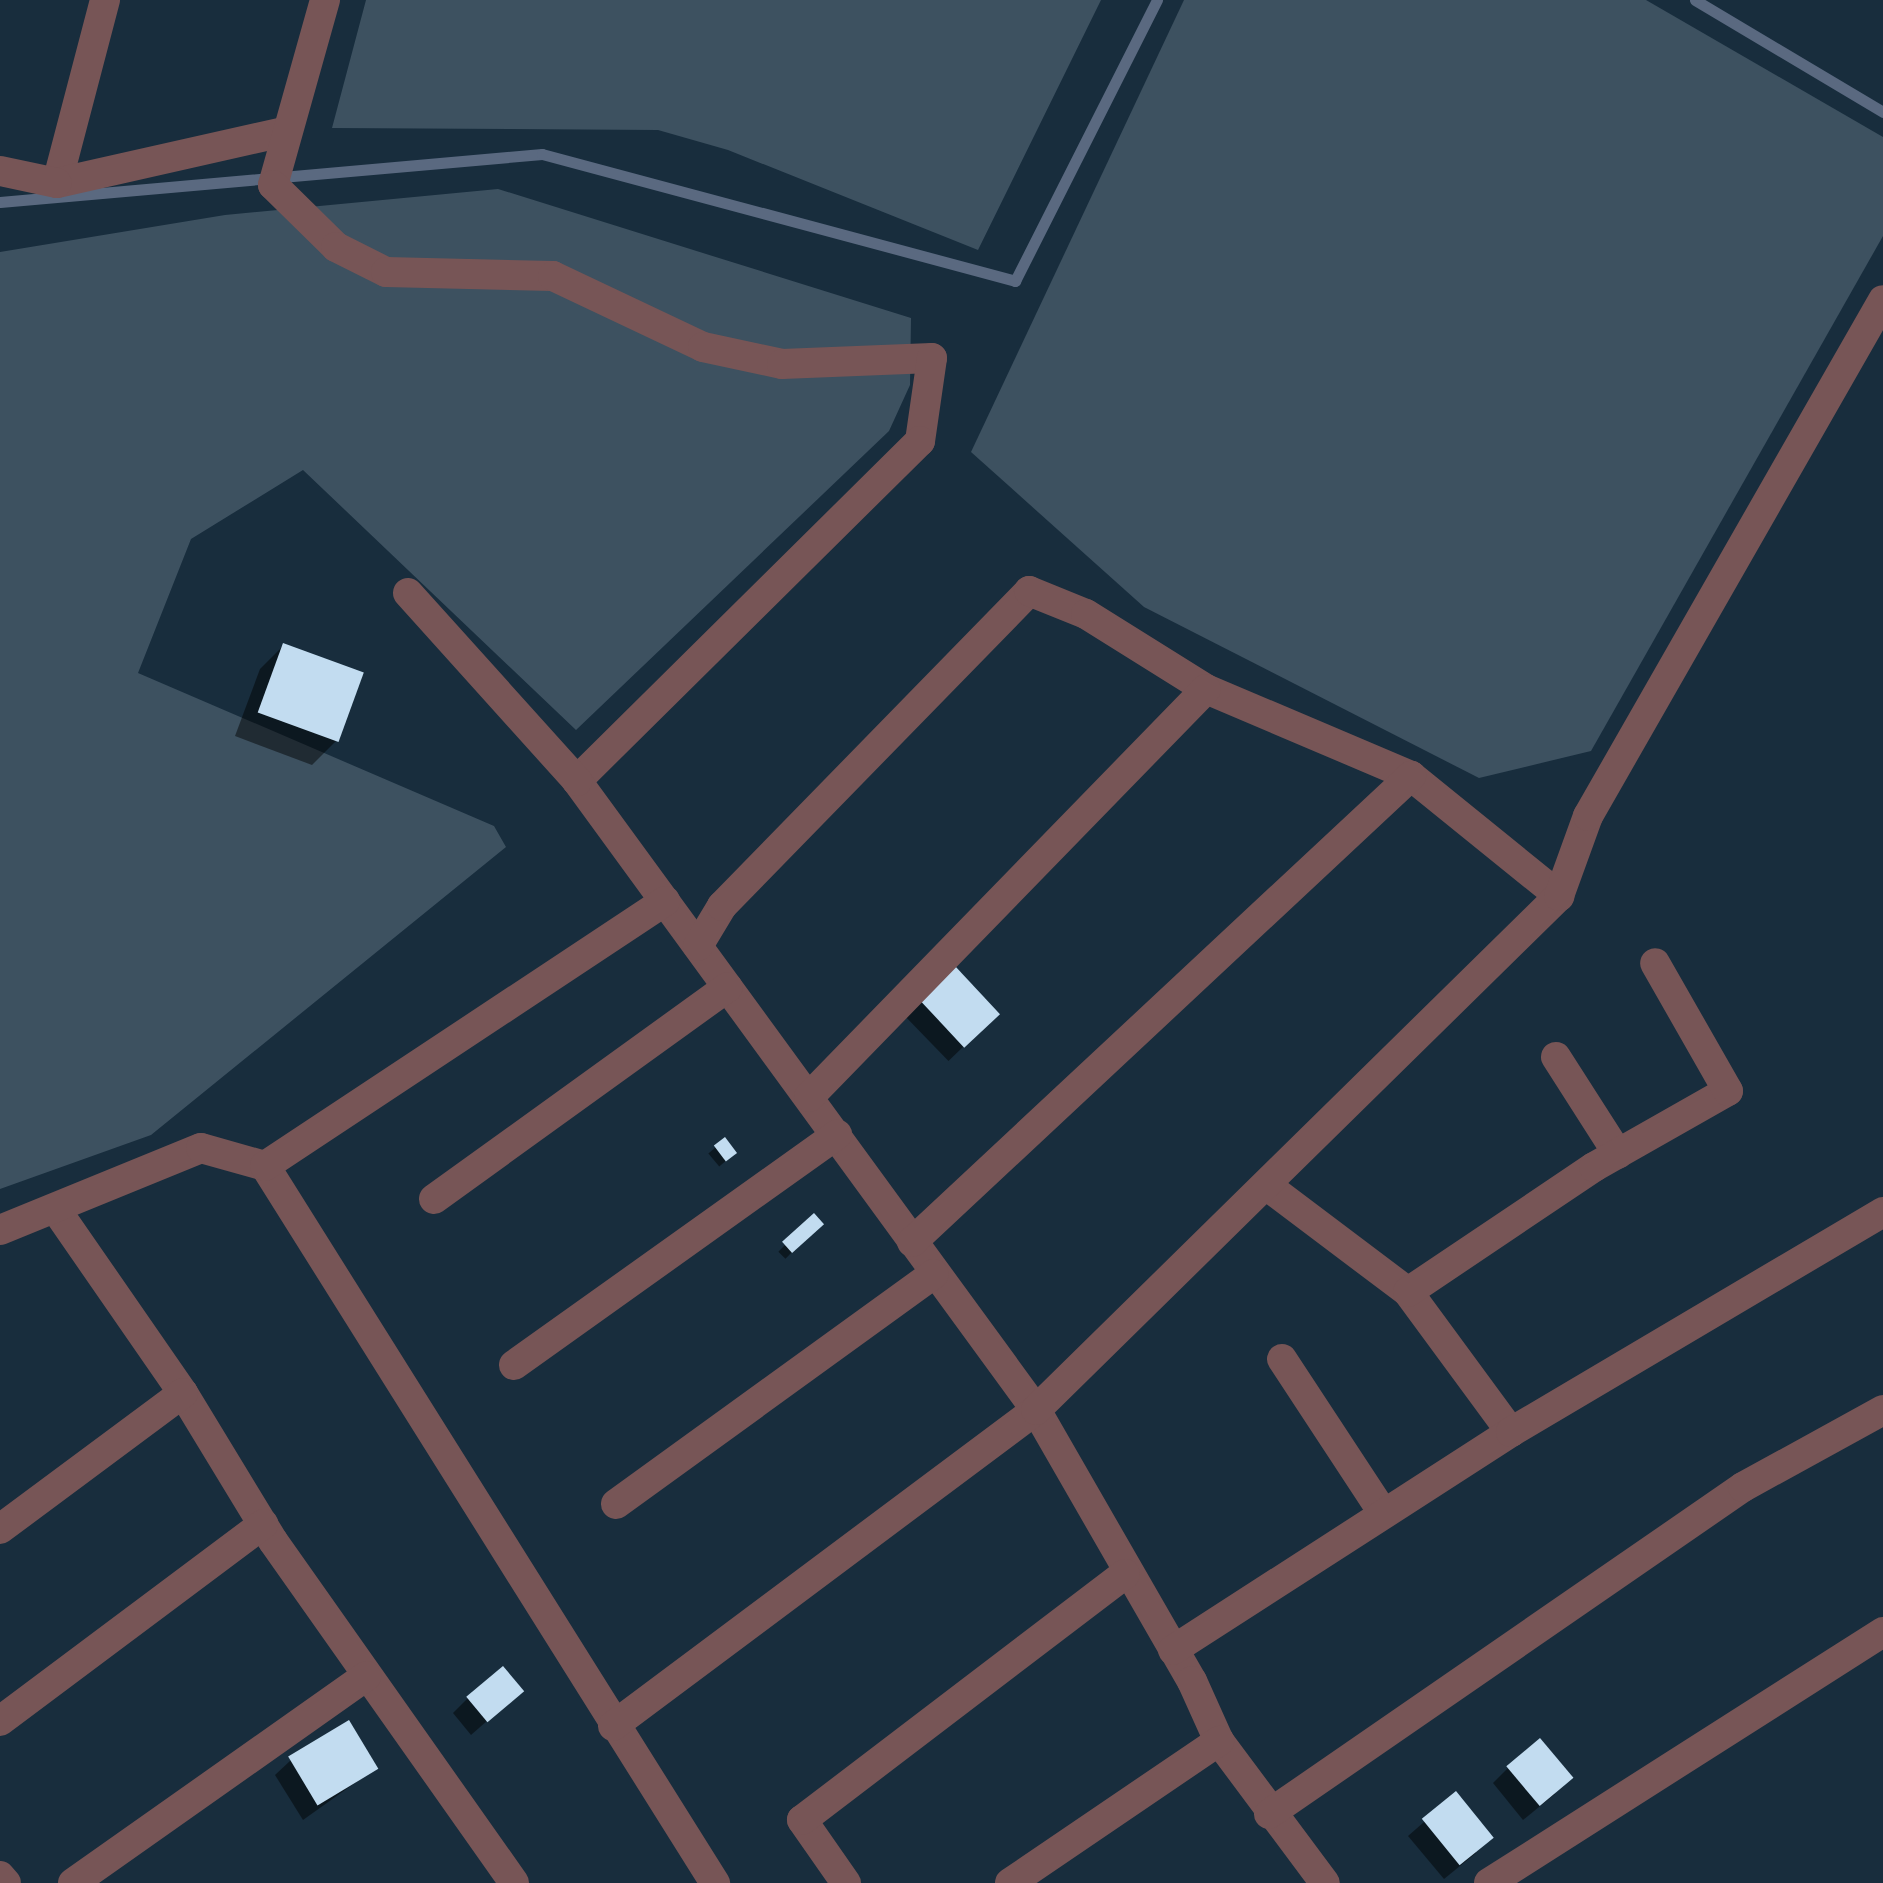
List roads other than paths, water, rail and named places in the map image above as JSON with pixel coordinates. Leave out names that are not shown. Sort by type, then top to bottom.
[{"type":"street","points":[[57,183],[106,0]]},
{"type":"street","points":[[325,0],[278,159],[336,247],[386,272],[553,276],[704,347],[782,364],[932,358],[920,442],[578,781]]},
{"type":"street","points":[[0,171],[57,183],[278,159]]},
{"type":"street","points":[[613,1726],[1036,1410],[1559,896],[1588,816],[1883,300]]},
{"type":"street","points":[[698,946],[722,906],[1029,591],[1086,614],[1206,689],[1411,776],[1559,896]]},
{"type":"street","points":[[408,593],[578,781],[1036,1410],[1125,1574],[1173,1650],[1219,1741],[1269,1814],[1326,1883]]},
{"type":"street","points":[[809,1097],[1206,689]]},
{"type":"street","points":[[912,1242],[1411,776]]},
{"type":"street","points":[[265,1166],[665,900]]},
{"type":"street","points":[[1408,1292],[1618,1154],[1728,1090],[1655,963]]},
{"type":"street","points":[[434,1199],[728,986]]},
{"type":"street","points":[[1556,1057],[1618,1154]]},
{"type":"street","points":[[514,1365],[837,1135]]},
{"type":"street","points":[[0,1230],[57,1210],[201,1148],[265,1166],[715,1883]]},
{"type":"street","points":[[1266,1185],[1408,1292],[1511,1432]]},
{"type":"street","points":[[57,1210],[184,1393],[263,1524],[500,1878]]},
{"type":"street","points":[[1173,1650],[1511,1432],[1883,1212]]},
{"type":"street","points":[[616,1504],[934,1274]]},
{"type":"street","points":[[1282,1359],[1383,1512]]},
{"type":"street","points":[[0,1528],[184,1393]]},
{"type":"street","points":[[1269,1814],[1743,1487],[1883,1410]]},
{"type":"street","points":[[0,1721],[263,1524]]},
{"type":"street","points":[[846,1883],[802,1820],[1125,1574]]},
{"type":"street","points":[[1490,1883],[1883,1632]]},
{"type":"street","points":[[73,1883],[366,1676]]},
{"type":"street","points":[[1010,1883],[1219,1741]]},
{"type":"street","points":[[0,1876],[6,1883]]},
{"type":"waterway","points":[[0,202],[542,154],[1015,281],[1157,0]]},
{"type":"waterway","points":[[1695,0],[1883,112]]}]
